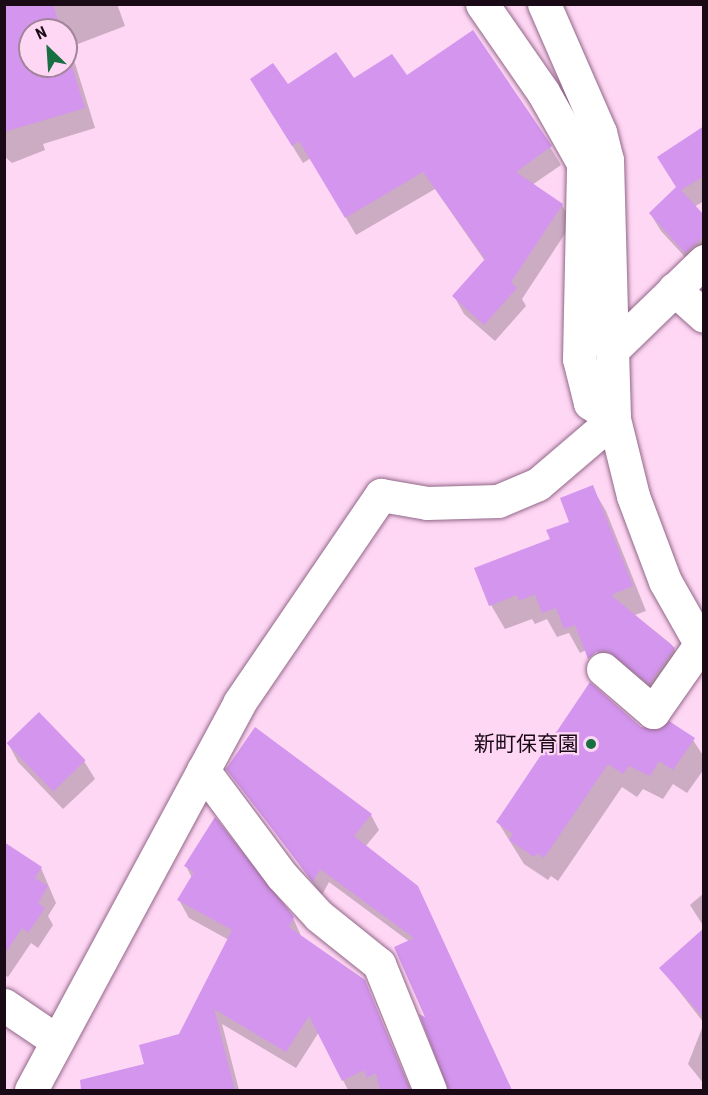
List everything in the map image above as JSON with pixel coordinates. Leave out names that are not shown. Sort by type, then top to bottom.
[{"type":"street","points":[[482,4],[543,92],[583,163],[579,359],[590,403],[614,419]]},
{"type":"street","points":[[544,4],[600,132],[607,160],[614,419],[633,496],[652,549],[701,648],[653,712],[603,669]]},
{"type":"street","points":[[612,350],[704,261]]},
{"type":"street","points":[[674,289],[704,316]]},
{"type":"street","points":[[31,1090],[239,703],[381,495],[427,503],[498,501],[538,484],[614,419]]},
{"type":"street","points":[[202,770],[282,876],[319,916],[379,964],[430,1090]]},
{"type":"street","points":[[4,1005],[57,1041]]},
{"type":"building","points":[[4,4],[53,4],[57,18],[18,18],[18,78],[76,78],[85,108],[4,132]]},
{"type":"building","points":[[473,30],[552,146],[516,172],[563,204],[511,282],[517,288],[484,325],[452,296],[485,259],[423,172],[345,218],[299,141],[292,146],[250,79],[273,63],[288,84],[336,52],[354,78],[392,54],[407,75]]},
{"type":"building","points":[[704,126],[704,176],[681,190],[704,215],[704,236],[685,253],[649,213],[676,187],[657,157]]},
{"type":"building","points":[[593,485],[633,586],[611,595],[675,648],[649,684],[607,651],[596,652],[588,659],[575,625],[564,629],[556,608],[542,613],[535,594],[519,601],[517,595],[489,606],[474,568],[550,539],[546,530],[569,522],[560,498]]},
{"type":"building","points":[[590,682],[641,727],[660,729],[669,721],[695,738],[673,770],[659,761],[650,776],[629,766],[623,774],[608,764],[544,858],[537,853],[534,857],[509,840],[513,834],[496,822]]},
{"type":"building","points":[[39,712],[86,760],[53,791],[7,743]]},
{"type":"building","points":[[255,727],[372,814],[354,836],[418,886],[512,1090],[448,1090],[419,1014],[425,1017],[394,947],[414,938],[320,869],[313,882],[226,769]]},
{"type":"building","points":[[215,817],[294,917],[289,927],[365,980],[410,1090],[380,1090],[376,1073],[367,1078],[364,1070],[342,1081],[309,1016],[286,1052],[214,1009],[235,1090],[81,1090],[80,1080],[144,1064],[139,1045],[179,1034],[232,930],[177,900],[194,872],[184,866]]},
{"type":"building","points":[[4,842],[42,867],[35,878],[48,886],[38,903],[45,908],[28,933],[22,928],[4,955]]},
{"type":"building","points":[[704,928],[704,1018],[659,968]]},
{"type":"place","name":"新町保育園","points":[[591,744]]}]
